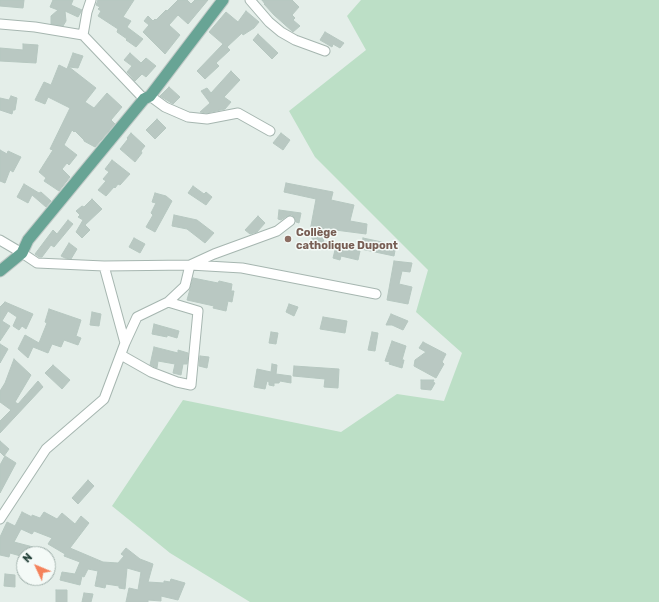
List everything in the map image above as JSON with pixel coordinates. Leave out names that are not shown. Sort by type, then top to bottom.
[{"type":"main road","points":[[0,271],[22,252],[28,240],[147,98],[223,0]]},
{"type":"street","points":[[84,34],[87,12],[91,0]]},
{"type":"street","points":[[250,0],[281,32],[295,40],[325,51]]},
{"type":"street","points":[[0,24],[84,34],[147,98],[188,117],[207,119],[238,113],[270,131]]},
{"type":"street","points":[[190,265],[214,254],[277,231],[290,221]]},
{"type":"street","points":[[0,240],[22,252],[37,263],[104,266],[190,265],[242,268],[376,294]]},
{"type":"street","points":[[0,519],[46,449],[104,399],[136,317],[168,302],[186,286],[190,265]]},
{"type":"street","points":[[104,266],[125,343]]},
{"type":"street","points":[[121,355],[151,372],[177,382],[191,385],[198,311],[168,302]]},
{"type":"green space","points":[[361,0],[659,0],[659,602],[250,602],[170,553],[112,506],[183,400],[341,432],[397,394],[444,401],[462,353],[416,312],[428,270],[315,157],[289,111],[366,50],[347,16]]},
{"type":"building","points":[[0,0],[24,0],[23,8],[0,6]]},
{"type":"building","points":[[53,0],[73,0],[71,5],[82,10],[78,17],[65,11],[66,21],[63,26],[51,24],[51,16],[58,10],[50,7]]},
{"type":"building","points":[[98,0],[134,0],[123,17],[131,21],[127,27],[143,39],[136,47],[117,32],[118,29],[98,16],[101,11],[98,9],[100,7],[96,5]]},
{"type":"building","points":[[178,0],[187,0],[191,4],[195,0],[208,0],[188,24],[178,15],[169,25],[180,35],[165,54],[143,32],[149,25],[144,21],[148,16],[153,21],[155,19],[156,20]]},
{"type":"building","points":[[262,0],[292,0],[299,7],[292,15],[295,18],[293,20],[300,26],[293,32],[274,15]]},
{"type":"building","points":[[246,11],[259,22],[254,28],[243,35],[242,33],[227,47],[230,50],[216,63],[219,66],[205,79],[197,71],[223,44],[209,32],[226,12],[238,22]]},
{"type":"building","points":[[325,32],[344,43],[340,48],[333,44],[332,47],[320,40]]},
{"type":"building","points":[[258,34],[278,53],[272,59],[253,40]]},
{"type":"building","points":[[23,44],[38,45],[36,63],[0,61],[0,48],[23,50]]},
{"type":"building","points":[[73,53],[83,56],[78,68],[69,67],[96,88],[85,102],[94,108],[107,93],[122,107],[111,120],[115,124],[95,147],[84,141],[75,131],[74,132],[72,130],[64,145],[77,155],[69,165],[67,163],[62,169],[70,177],[59,191],[44,181],[46,178],[39,172],[53,150],[50,149],[70,108],[48,97],[45,104],[35,100],[44,82],[51,85],[59,65],[67,69]]},
{"type":"building","points":[[130,53],[141,63],[146,58],[156,66],[146,77],[142,74],[135,81],[127,72],[132,66],[124,60]]},
{"type":"building","points":[[231,71],[240,80],[224,97],[231,102],[225,109],[207,113],[200,112],[210,103],[201,91],[207,88],[211,93]]},
{"type":"building","points":[[169,87],[180,97],[173,104],[160,96]]},
{"type":"building","points":[[11,96],[17,98],[15,110],[13,110],[12,114],[0,110],[0,98],[9,100]]},
{"type":"building","points":[[157,119],[166,128],[155,139],[146,130]]},
{"type":"building","points":[[131,133],[145,146],[135,162],[120,149]]},
{"type":"building","points":[[281,133],[290,140],[283,150],[273,143]]},
{"type":"building","points":[[0,150],[7,154],[8,151],[21,157],[13,172],[10,170],[5,183],[0,181]]},
{"type":"building","points":[[112,160],[130,174],[120,185],[118,184],[115,188],[114,187],[106,196],[98,190],[106,181],[103,179],[109,172],[105,169]]},
{"type":"building","points":[[286,183],[333,192],[331,200],[354,205],[350,221],[367,224],[366,234],[320,228],[325,246],[315,249],[310,231],[316,199],[284,192]]},
{"type":"building","points":[[24,184],[39,193],[41,192],[51,201],[46,207],[32,195],[28,203],[17,197]]},
{"type":"building","points":[[193,186],[204,194],[206,192],[212,197],[206,205],[188,193]]},
{"type":"building","points":[[155,193],[166,196],[172,201],[155,232],[146,227],[153,215],[151,213],[156,203],[152,202]]},
{"type":"building","points":[[92,199],[102,209],[85,225],[90,230],[82,238],[76,232],[83,220],[78,217],[80,215],[76,211],[82,206],[84,207]]},
{"type":"building","points":[[279,210],[301,213],[299,223],[296,222],[292,215],[281,220],[278,219]]},
{"type":"building","points":[[174,215],[197,220],[214,233],[205,243],[187,229],[172,226]]},
{"type":"building","points":[[258,216],[265,223],[257,232],[250,234],[245,230]]},
{"type":"building","points":[[68,220],[73,224],[54,247],[51,245],[42,257],[35,254],[53,230],[57,234]]},
{"type":"building","points":[[134,238],[145,244],[140,253],[129,247]]},
{"type":"building","points":[[363,238],[396,245],[394,256],[361,249]]},
{"type":"building","points":[[69,243],[77,249],[71,259],[61,256]]},
{"type":"building","points":[[336,246],[360,251],[358,260],[341,256],[340,260],[333,258]]},
{"type":"building","points":[[394,261],[412,263],[410,272],[402,271],[399,284],[412,287],[408,304],[387,300]]},
{"type":"building","points":[[193,278],[232,284],[231,291],[234,291],[232,302],[228,301],[226,311],[213,308],[214,306],[187,300]]},
{"type":"building","points":[[5,302],[33,314],[26,329],[22,326],[19,330],[13,326],[17,317],[8,311],[2,321],[10,326],[0,341],[0,307]]},
{"type":"building","points":[[289,304],[298,307],[294,316],[286,312]]},
{"type":"building","points":[[49,309],[81,320],[76,336],[81,338],[78,345],[64,340],[61,347],[52,344],[48,353],[33,347],[28,358],[18,349],[25,335],[39,343],[47,323],[45,322]]},
{"type":"building","points":[[92,312],[101,314],[99,326],[90,325]]},
{"type":"building","points":[[391,314],[408,321],[403,330],[392,325],[386,325]]},
{"type":"building","points":[[323,317],[347,321],[345,333],[320,329]]},
{"type":"building","points":[[154,324],[179,331],[177,338],[167,335],[167,337],[152,334]]},
{"type":"building","points":[[271,332],[278,333],[276,344],[269,343]]},
{"type":"building","points":[[372,332],[378,333],[375,351],[368,350]]},
{"type":"building","points":[[392,341],[406,346],[402,360],[404,360],[402,368],[389,364],[390,362],[385,361]]},
{"type":"building","points":[[423,342],[446,354],[442,362],[444,364],[436,378],[414,366],[415,360],[426,352],[419,348]]},
{"type":"building","points":[[0,344],[8,349],[0,363]]},
{"type":"building","points":[[154,347],[178,353],[178,350],[188,353],[187,364],[183,364],[181,375],[173,373],[175,364],[158,361],[157,368],[150,365]]},
{"type":"building","points":[[200,356],[209,357],[207,368],[199,366]]},
{"type":"building","points":[[14,359],[31,375],[15,402],[18,404],[38,381],[43,387],[0,433],[0,421],[11,410],[0,402],[0,391],[5,383]]},
{"type":"building","points":[[272,364],[277,365],[276,374],[291,376],[291,383],[280,381],[279,383],[274,383],[274,386],[269,385],[269,382],[267,381],[265,389],[254,387],[257,369],[271,372]]},
{"type":"building","points":[[53,365],[70,380],[62,389],[45,373]]},
{"type":"building","points":[[294,366],[339,369],[338,388],[324,387],[325,379],[293,376]]},
{"type":"building","points":[[421,380],[434,380],[433,382],[435,383],[431,390],[421,389]]},
{"type":"building","points":[[0,441],[9,449],[4,456],[0,452]]},
{"type":"building","points":[[5,456],[16,463],[0,493],[0,465]]},
{"type":"building","points":[[88,480],[94,486],[78,504],[72,498]]},
{"type":"building","points":[[22,512],[32,517],[32,515],[40,518],[44,512],[57,519],[62,513],[75,524],[81,516],[89,523],[70,548],[103,562],[118,563],[124,556],[121,554],[126,548],[140,559],[153,564],[148,582],[164,583],[164,581],[170,582],[171,579],[185,583],[178,600],[161,596],[161,601],[148,600],[148,602],[126,602],[129,588],[138,590],[141,572],[127,568],[125,589],[119,588],[119,586],[106,584],[105,588],[95,586],[98,571],[88,569],[84,577],[82,576],[80,585],[60,580],[62,572],[75,574],[80,562],[64,556],[65,554],[56,549],[56,546],[48,544],[52,538],[34,531],[32,534],[21,529],[14,542],[29,546],[16,546],[16,555],[10,553],[9,557],[0,555],[0,537],[7,522],[15,526]]},
{"type":"building","points":[[5,574],[15,575],[15,587],[4,586]]},
{"type":"building","points":[[56,590],[67,590],[67,602],[56,602]]},
{"type":"building","points":[[84,593],[93,594],[91,602],[82,602]]},
{"type":"place","name":"Collège catholique Dupont","points":[[288,239]]}]
